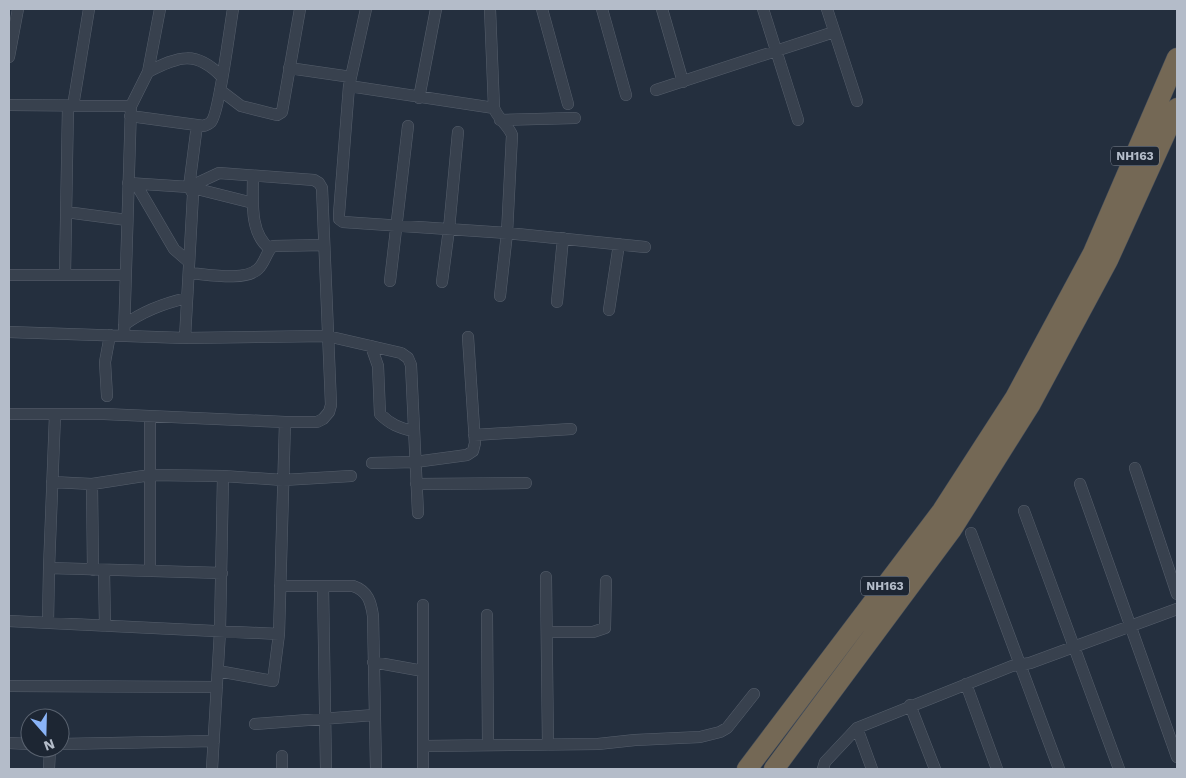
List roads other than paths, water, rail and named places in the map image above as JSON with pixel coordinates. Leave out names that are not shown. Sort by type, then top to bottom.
[{"type":"highway","name":"NH163","points":[[1101,257],[1177,58]]},
{"type":"highway","name":"NH163","points":[[774,769],[952,529],[1101,257],[1177,108]]},
{"type":"highway","name":"NH163","points":[[747,769],[942,511],[1022,401]]},
{"type":"street","points":[[9,57],[18,9]]},
{"type":"street","points":[[65,275],[70,106],[89,9]]},
{"type":"street","points":[[124,330],[127,220],[132,183],[130,111],[148,72],[160,9]]},
{"type":"street","points":[[9,105],[70,106],[130,111],[204,126],[211,122],[220,90],[233,9]]},
{"type":"street","points":[[220,90],[241,106],[277,115],[282,112],[300,9]]},
{"type":"street","points":[[339,219],[350,81],[366,9]]},
{"type":"street","points":[[419,98],[436,9]]},
{"type":"street","points":[[490,9],[494,108],[500,120],[510,129],[512,135],[507,233],[500,296]]},
{"type":"street","points":[[542,9],[568,104]]},
{"type":"street","points":[[602,9],[626,95]]},
{"type":"street","points":[[662,9],[683,82]]},
{"type":"street","points":[[763,9],[798,120]]},
{"type":"street","points":[[827,9],[857,101]]},
{"type":"street","points":[[656,90],[834,32]]},
{"type":"street","points":[[148,72],[180,58],[193,58],[213,68],[222,78]]},
{"type":"street","points":[[290,68],[419,98],[494,108]]},
{"type":"street","points":[[500,120],[575,118]]},
{"type":"street","points":[[185,338],[193,194],[189,187],[197,125]]},
{"type":"street","points":[[390,281],[408,126]]},
{"type":"street","points":[[442,282],[458,132]]},
{"type":"street","points":[[9,414],[55,416],[104,414],[317,422],[323,419],[329,412],[331,405],[322,188],[319,183],[314,180],[219,173],[189,187]]},
{"type":"street","points":[[253,176],[254,220],[264,244],[270,249]]},
{"type":"street","points":[[132,183],[189,187],[253,203]]},
{"type":"street","points":[[132,183],[174,249],[189,267],[240,276],[251,274],[261,266],[273,246],[324,245]]},
{"type":"street","points":[[66,212],[127,220]]},
{"type":"street","points":[[323,221],[339,219],[343,222],[507,233],[645,247]]},
{"type":"street","points":[[557,302],[563,238]]},
{"type":"street","points":[[609,310],[619,244]]},
{"type":"street","points":[[9,275],[125,275]]},
{"type":"street","points":[[124,330],[133,318],[167,303],[187,298]]},
{"type":"street","points":[[9,332],[110,335],[124,330],[185,338],[327,336],[401,354],[408,358],[411,365],[418,513]]},
{"type":"street","points":[[107,396],[105,362],[110,335]]},
{"type":"street","points":[[372,463],[415,462],[467,454],[473,451],[474,435],[468,337]]},
{"type":"street","points":[[371,346],[378,366],[380,414],[390,424],[413,431]]},
{"type":"street","points":[[48,623],[55,416]]},
{"type":"street","points":[[150,417],[150,571]]},
{"type":"street","points":[[218,670],[273,681],[279,634],[284,422]]},
{"type":"street","points":[[474,435],[571,429]]},
{"type":"street","points":[[1135,468],[1177,594]]},
{"type":"street","points":[[52,482],[92,484],[150,475],[223,476],[283,480],[351,476]]},
{"type":"street","points":[[212,769],[220,631],[223,476]]},
{"type":"street","points":[[416,484],[526,483]]},
{"type":"street","points":[[92,484],[98,570],[105,626]]},
{"type":"street","points":[[1080,484],[1177,756]]},
{"type":"street","points":[[1024,511],[1119,769]]},
{"type":"street","points":[[971,533],[1059,769]]},
{"type":"street","points":[[49,568],[222,573]]},
{"type":"street","points":[[546,576],[548,745]]},
{"type":"street","points":[[547,632],[593,632],[604,628],[606,580]]},
{"type":"street","points":[[280,586],[353,586],[360,588],[371,602],[373,616],[376,769]]},
{"type":"street","points":[[323,586],[326,769]]},
{"type":"street","points":[[422,605],[423,769]]},
{"type":"street","points":[[823,769],[825,762],[857,728],[1012,666],[1074,647],[1177,609]]},
{"type":"street","points":[[487,615],[488,745]]},
{"type":"street","points":[[9,622],[279,634]]},
{"type":"street","points":[[373,662],[423,671]]},
{"type":"street","points":[[966,684],[997,769]]},
{"type":"street","points":[[9,686],[217,687]]},
{"type":"street","points":[[424,746],[598,744],[700,737],[711,735],[727,728],[754,694]]},
{"type":"street","points":[[910,706],[935,769]]},
{"type":"street","points":[[255,724],[374,716]]},
{"type":"street","points":[[857,728],[872,769]]},
{"type":"street","points":[[70,744],[214,742]]},
{"type":"street","points":[[282,756],[282,769]]}]
